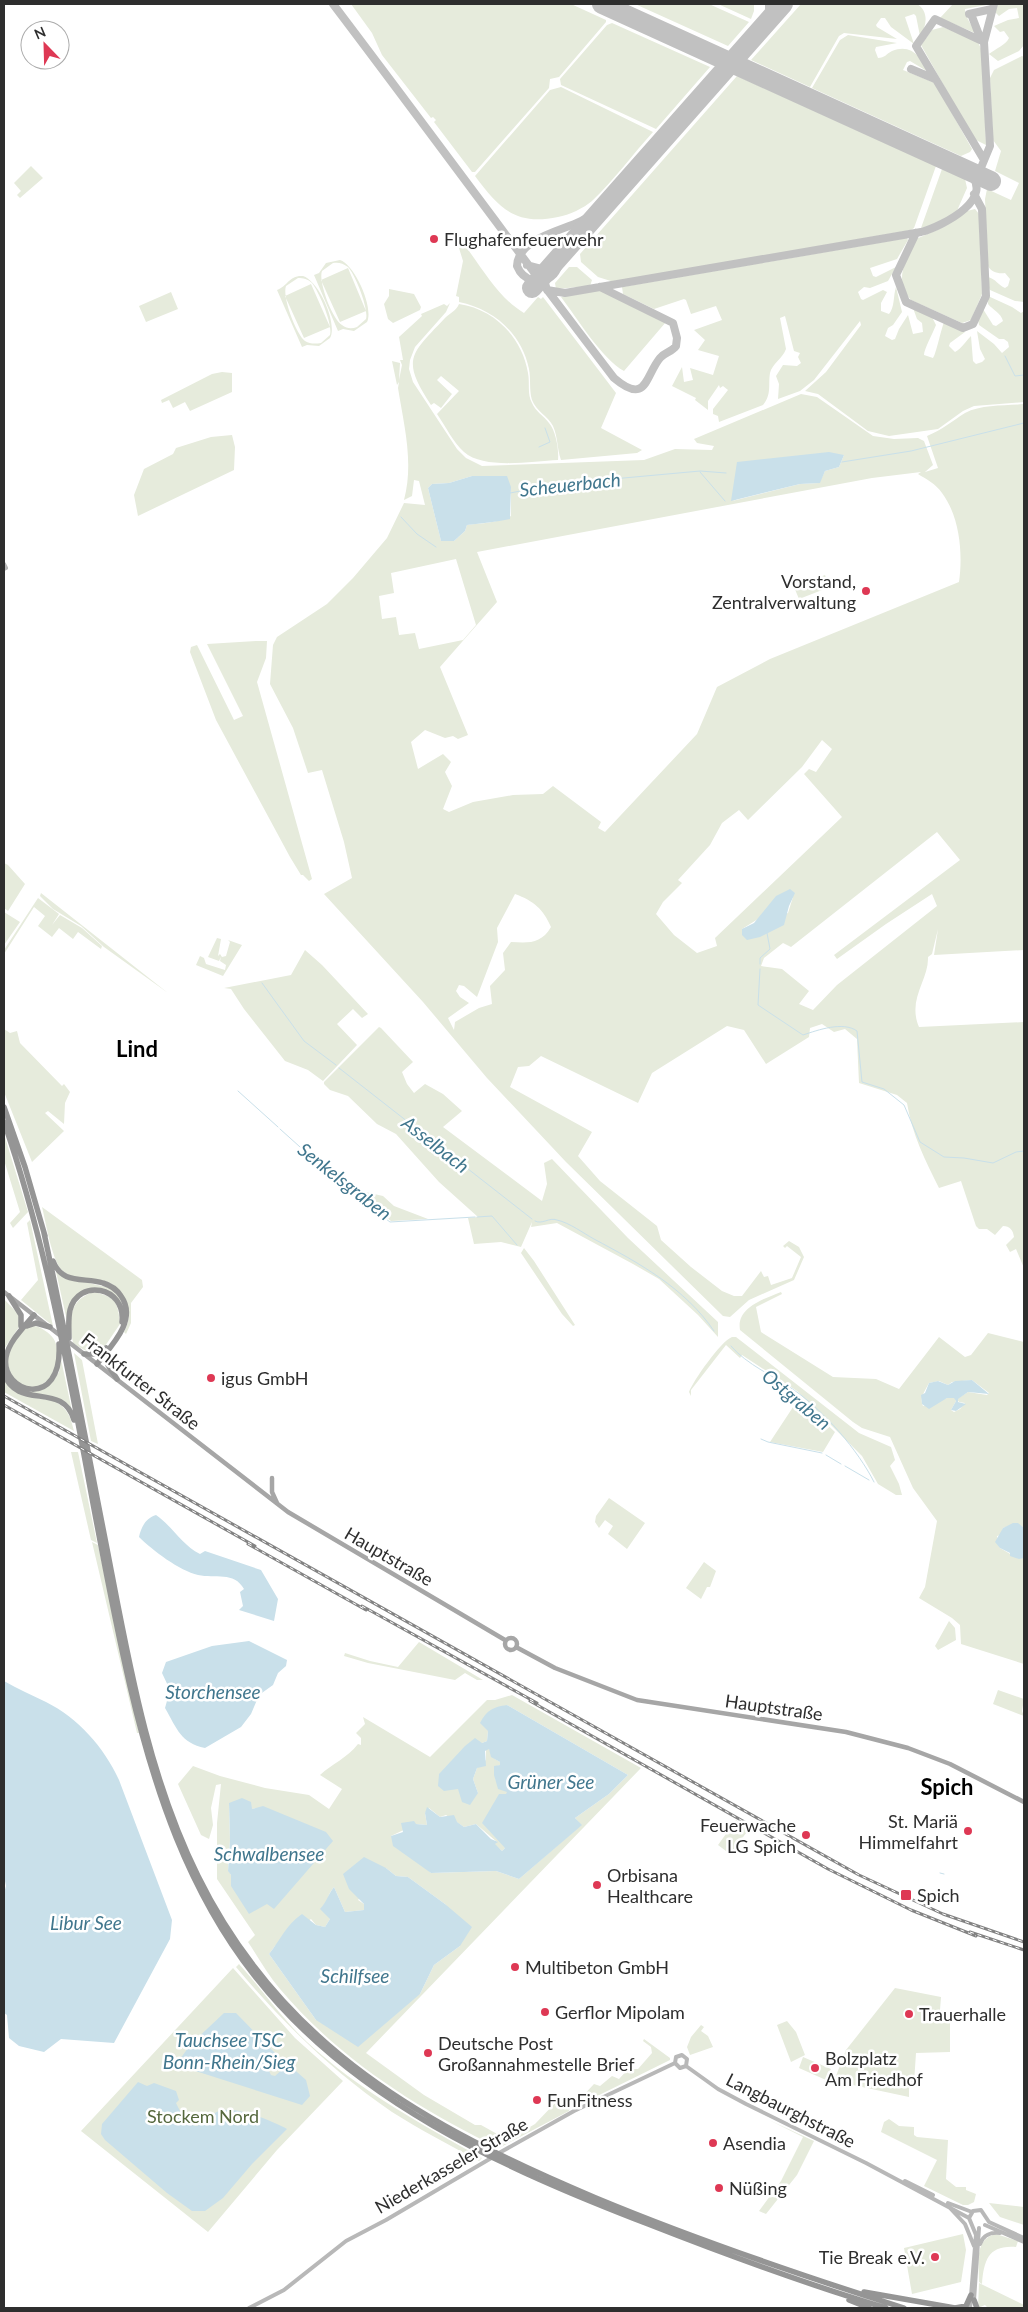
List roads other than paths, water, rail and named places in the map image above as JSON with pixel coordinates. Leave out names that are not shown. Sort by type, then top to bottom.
[{"type":"highway","points":[[4,1107],[36,1202],[37,1215],[63,1320],[58,1368],[55,1377],[41,1387],[30,1389],[20,1386],[10,1378],[5,1364],[8,1351],[22,1328],[21,1315],[9,1296]]},
{"type":"highway","points":[[4,1122],[30,1206],[37,1215],[54,1264],[60,1274],[74,1280],[104,1283],[111,1286],[122,1297],[126,1310],[125,1323],[96,1363]]},
{"type":"highway","points":[[44,1233],[71,1357],[85,1434],[87,1459],[130,1685],[161,1797],[181,1850],[208,1904],[239,1955],[278,2004],[331,2055],[406,2110],[473,2148],[618,2212],[821,2288],[869,2308]]},
{"type":"highway","points":[[63,1320],[73,1302],[84,1292],[100,1290],[113,1295],[119,1301],[122,1317],[118,1332],[106,1350],[98,1354],[84,1354]]},
{"type":"highway","points":[[4,1355],[32,1314]]},
{"type":"highway","points":[[22,1328],[36,1323],[50,1327]]},
{"type":"highway","points":[[61,1349],[77,1430]]},
{"type":"highway","points":[[106,1350],[108,1365],[116,1379]]},
{"type":"highway","points":[[4,1374],[6,1380],[19,1392],[60,1400],[69,1409],[87,1459],[134,1683],[153,1756],[172,1813],[197,1875],[228,1930],[258,1973],[281,2000],[313,2032],[361,2072],[409,2106],[476,2143],[636,2214],[713,2245],[904,2308]]},
{"type":"highway","points":[[831,2285],[952,2308]]},
{"type":"highway","points":[[821,2288],[886,2308]]},
{"type":"highway","points":[[944,2306],[964,2307],[972,2297],[977,2308]]},
{"type":"main road","points":[[4,564],[5,569]]},
{"type":"main road","name":"Frankfurter Straße","points":[[4,1292],[262,1491]]},
{"type":"main road","points":[[272,1478],[272,1492],[278,1504]]},
{"type":"main road","name":"Hauptstraße","points":[[262,1491],[317,1530],[505,1640]]},
{"type":"main road","name":"Hauptstraße","points":[[505,1640],[514,1638],[517,1641],[516,1647]]},
{"type":"main road","name":"Hauptstraße","points":[[505,1640],[504,1644],[508,1649],[516,1647],[554,1668],[637,1700],[846,1732],[908,1748],[950,1764],[1024,1802]]},
{"type":"main road","points":[[682,2055],[687,2059],[686,2066],[680,2068],[675,2063],[676,2057],[682,2055]]},
{"type":"main road","name":"Niederkasseler Straße","points":[[249,2308],[278,2294],[346,2241],[606,2094],[675,2063]]},
{"type":"main road","name":"Langbaurghstraße","points":[[686,2066],[718,2089],[942,2202],[969,2218]]},
{"type":"main road","name":"Langbaurghstraße","points":[[887,2174],[948,2203],[972,2212]]},
{"type":"main road","points":[[942,2202],[965,2224],[976,2250]]},
{"type":"main road","points":[[971,2308],[976,2250],[976,2236],[969,2218],[972,2212],[981,2210],[990,2222],[1024,2238]]},
{"type":"main road","points":[[973,2226],[980,2228],[985,2225],[987,2217]]},
{"type":"main road","points":[[985,2225],[1024,2242]]},
{"type":"main road","points":[[976,2250],[980,2228]]},
{"type":"main road","points":[[976,2250],[985,2236],[994,2233],[1005,2234]]},
{"type":"water","points":[[829,452],[844,455],[839,467],[825,471],[820,483],[800,484],[731,501],[737,462]]},
{"type":"water","points":[[472,476],[507,476],[511,487],[510,519],[467,525],[465,531],[454,541],[441,541],[428,488],[432,484],[449,483]]},
{"type":"water","points":[[790,889],[795,893],[784,925],[760,937],[747,940],[742,935],[742,929],[754,923],[776,896]]},
{"type":"water","points":[[972,1380],[989,1394],[968,1392],[958,1399],[958,1402],[966,1404],[956,1411],[951,1410],[956,1401],[954,1398],[947,1398],[929,1409],[922,1404],[921,1395],[925,1393],[929,1383],[938,1381],[948,1385],[955,1381]]},
{"type":"water","points":[[156,1515],[188,1546],[200,1554],[205,1551],[261,1570],[278,1599],[274,1621],[239,1610],[243,1606],[240,1592],[244,1589],[240,1583],[230,1578],[191,1573],[159,1554],[139,1537],[144,1523]]},
{"type":"water","points":[[1013,1523],[1018,1523],[1024,1528],[1024,1558],[1019,1559],[1010,1556],[1010,1553],[1000,1548],[995,1542],[1003,1528]]},
{"type":"water","name":"Storchensee","points":[[249,1641],[287,1660],[286,1666],[278,1673],[273,1685],[259,1695],[251,1714],[241,1727],[205,1748],[190,1743],[180,1734],[165,1708],[170,1690],[162,1673],[166,1662],[212,1646]]},
{"type":"water","name":"Libur See","points":[[4,1681],[69,1716],[89,1735],[106,1756],[119,1780],[172,1920],[170,1939],[114,2043],[61,2039],[44,2052],[19,2046],[9,2038],[7,2015],[4,2013],[4,1893],[6,1886],[4,1876]]},
{"type":"water","name":"Grüner See","points":[[507,1705],[628,1775],[609,1794],[575,1818],[582,1825],[519,1879],[496,1871],[431,1873],[393,1846],[391,1836],[403,1832],[401,1823],[414,1821],[416,1824],[427,1825],[425,1813],[427,1807],[440,1817],[454,1815],[457,1822],[464,1827],[476,1824],[491,1839],[498,1842],[495,1844],[502,1851],[505,1848],[482,1823],[499,1794],[506,1794],[507,1792],[498,1789],[494,1775],[494,1766],[500,1765],[500,1762],[491,1757],[489,1749],[485,1751],[486,1766],[477,1768],[473,1779],[478,1793],[470,1805],[462,1802],[458,1789],[444,1791],[438,1786],[439,1774],[465,1746],[475,1738],[482,1743],[487,1741],[488,1731],[480,1723],[485,1715],[494,1708]]},
{"type":"water","name":"Schwalbensee","points":[[242,1798],[251,1802],[252,1809],[263,1806],[326,1832],[333,1841],[274,1909],[267,1904],[249,1914],[231,1886],[231,1875],[228,1871],[230,1840],[229,1803]]},
{"type":"water","name":"Schilfsee","points":[[364,1857],[386,1868],[396,1876],[408,1877],[445,1904],[472,1927],[460,1946],[434,1965],[420,1994],[358,2047],[316,2020],[269,1954],[296,1918],[302,1914],[316,1925],[325,1927],[330,1919],[320,1909],[334,1887],[345,1912],[364,1910],[364,1904],[349,1889],[343,1874]]},
{"type":"water","name":"Tauchsee TSC Bonn-Rhein/Sieg","points":[[224,2013],[236,2013],[279,2057],[269,2071],[271,2075],[275,2076],[288,2064],[306,2080],[310,2096],[302,2105],[186,2068],[180,2059],[191,2044]]},
{"type":"water","points":[[138,2082],[147,2086],[154,2083],[176,2091],[179,2100],[176,2103],[188,2124],[197,2126],[202,2123],[208,2123],[214,2114],[229,2110],[250,2114],[287,2129],[252,2164],[223,2198],[205,2211],[192,2211],[167,2193],[105,2140],[101,2134],[102,2124]]},
{"type":"waterway","points":[[1005,356],[1015,376],[1024,375]]},
{"type":"waterway","name":"Scheuerbach","points":[[842,462],[911,451],[1024,423]]},
{"type":"waterway","points":[[539,447],[550,442],[545,428]]},
{"type":"waterway","name":"Scheuerbach","points":[[510,493],[558,484],[700,471],[726,473]]},
{"type":"waterway","points":[[700,472],[725,501]]},
{"type":"waterway","name":"Scheuerbach","points":[[401,517],[417,534],[436,547]]},
{"type":"waterway","points":[[760,964],[760,958],[770,949],[767,933]]},
{"type":"waterway","points":[[760,969],[758,1005],[803,1035],[838,1027],[851,1028],[857,1031],[862,1082],[884,1089],[904,1105],[920,1142],[944,1157],[993,1163],[1016,1152],[1024,1151]]},
{"type":"waterway","name":"Asselbach","points":[[262,983],[304,1041],[336,1065]]},
{"type":"waterway","name":"Asselbach","points":[[339,1068],[532,1219]]},
{"type":"waterway","name":"Senkelsgraben","points":[[238,1091],[278,1127]]},
{"type":"waterway","name":"Senkelsgraben","points":[[280,1129],[348,1190],[390,1222],[475,1217]]},
{"type":"waterway","name":"Senkelsgraben","points":[[477,1217],[492,1216],[517,1245]]},
{"type":"waterway","name":"Asselbach","points":[[535,1221],[540,1222],[551,1219],[562,1221],[628,1257],[675,1289],[714,1331]]},
{"type":"waterway","name":"Ostgraben","points":[[731,1346],[745,1359],[794,1390],[817,1409],[850,1444],[874,1482]]},
{"type":"waterway","points":[[761,1439],[822,1453]]},
{"type":"waterway","name":"Senkelsgraben","points":[[826,1455],[841,1464]]},
{"type":"waterway","name":"Senkelsgraben","points":[[845,1466],[869,1480]]},
{"type":"waterway","points":[[940,1873],[944,1874]]},
{"type":"railway","points":[[4,1396],[859,1875],[943,1914],[1024,1942]]},
{"type":"railway","points":[[4,1405],[255,1546]]},
{"type":"railway","points":[[248,1544],[366,1610]]},
{"type":"railway","points":[[362,1606],[537,1703]]},
{"type":"railway","points":[[530,1701],[828,1869],[911,1910],[976,1936]]},
{"type":"railway","points":[[970,1932],[1024,1950]]},
{"type":"place","name":"Flughafenfeuerwehr","points":[[434,239]]},
{"type":"place","name":"Vorstand, Zentralverwaltung","points":[[866,591]]},
{"type":"place","name":"igus GmbH","points":[[211,1378]]},
{"type":"place","name":"St. Mariä Himmelfahrt","points":[[968,1831]]},
{"type":"place","name":"Feuerwache LG Spich","points":[[806,1835]]},
{"type":"place","name":"Orbisana Healthcare","points":[[597,1885]]},
{"type":"place","name":"Spich","points":[[906,1895]]},
{"type":"place","name":"Multibeton GmbH","points":[[515,1967]]},
{"type":"place","name":"Gerflor Mipolam","points":[[545,2012]]},
{"type":"place","name":"Trauerhalle","points":[[909,2014]]},
{"type":"place","name":"Deutsche Post Großannahmestelle Brief","points":[[428,2053]]},
{"type":"place","name":"Bolzplatz Am Friedhof","points":[[815,2068]]},
{"type":"place","name":"FunFitness","points":[[537,2100]]},
{"type":"place","name":"Asendia","points":[[713,2143]]},
{"type":"place","name":"Nüßing","points":[[719,2188]]},
{"type":"place","name":"Tie Break e.V.","points":[[935,2257]]},
{"type":"district","name":"Lind","points":[[137,1048]]},
{"type":"district","name":"Spich","points":[[947,1786]]},
{"type":"park label","name":"Stockem Nord","points":[[203,2116]]}]
